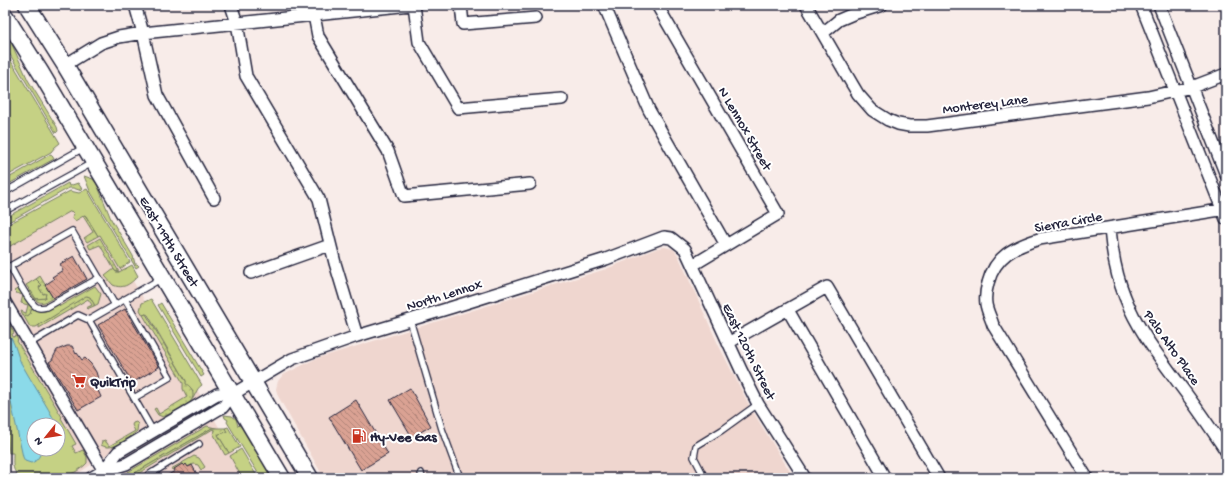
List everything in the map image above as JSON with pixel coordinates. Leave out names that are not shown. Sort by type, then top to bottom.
[{"type":"main road","name":"East 119th Street","points":[[27,5],[65,65],[310,478]]},
{"type":"main road","name":"East 119th Street","points":[[5,16],[41,73],[282,478]]},
{"type":"street","points":[[135,5],[144,33],[157,95],[214,198]]},
{"type":"street","points":[[231,5],[237,22],[246,76],[319,199],[330,245],[356,336]]},
{"type":"street","points":[[65,65],[101,43],[119,37],[237,22],[313,10],[410,5]]},
{"type":"street","points":[[414,5],[419,42],[458,108],[562,99]]},
{"type":"street","points":[[461,5],[463,24],[536,18]]},
{"type":"street","points":[[604,5],[649,110],[726,245]]},
{"type":"street","name":"N Lennox Street","points":[[658,5],[778,214],[693,265]]},
{"type":"street","name":"Monterey Lane","points":[[806,5],[855,89],[872,110],[888,120],[909,126],[927,126],[1148,97],[1192,87],[1226,74]]},
{"type":"street","points":[[823,33],[839,20],[882,5]]},
{"type":"street","points":[[1141,5],[1225,213]]},
{"type":"street","points":[[1159,5],[1226,175]]},
{"type":"street","points":[[313,10],[318,36],[388,151],[404,196],[530,184]]},
{"type":"street","name":"Sierra Circle","points":[[1087,478],[993,325],[986,304],[986,291],[990,273],[1001,258],[1015,248],[1039,239],[1225,213]]},
{"type":"street","name":"Palo Alto Place","points":[[1110,229],[1118,278],[1132,314],[1154,350],[1192,401],[1226,451]]},
{"type":"street","name":"North Lennox","points":[[233,394],[292,359],[356,336],[606,259],[659,238],[671,238]]},
{"type":"street","name":"East 120th Street","points":[[671,238],[685,249],[758,404],[805,478]]},
{"type":"street","points":[[251,273],[330,245]]},
{"type":"street","points":[[728,343],[827,287],[939,478]]},
{"type":"street","points":[[5,302],[106,474]]},
{"type":"street","points":[[788,310],[885,478]]},
{"type":"street","points":[[106,474],[118,452],[217,394],[233,394]]},
{"type":"street","points":[[91,478],[106,474],[126,464],[219,409],[233,394]]},
{"type":"lane","points":[[5,192],[85,147]]},
{"type":"lane","points":[[5,211],[94,162]]},
{"type":"lane","points":[[99,278],[47,307],[39,308],[30,300],[8,268],[72,231],[99,278],[114,305]]},
{"type":"lane","points":[[89,320],[162,278]]},
{"type":"lane","points":[[125,299],[170,377],[134,398]]},
{"type":"lane","points":[[29,344],[78,315],[89,320],[153,431]]},
{"type":"lane","points":[[410,320],[442,429],[460,478]]},
{"type":"lane","points":[[704,476],[694,457],[696,446],[722,430],[758,404]]},
{"type":"lane","points":[[149,476],[199,444]]},
{"type":"shaded area","points":[[86,201],[249,478],[121,478],[106,455],[71,478],[25,478],[26,472],[51,457],[66,457],[66,448],[69,446],[66,441],[66,417],[53,417],[5,331],[5,247]]},
{"type":"shaded area","points":[[665,247],[673,249],[678,255],[718,344],[750,407],[794,478],[324,478],[278,396],[276,389],[278,381],[283,375],[315,359],[606,269],[658,248]]},
{"type":"green space","points":[[5,29],[28,80],[57,127],[58,131],[56,133],[5,46]]},
{"type":"green space","points":[[5,51],[60,143],[51,152],[5,177]]},
{"type":"green space","points":[[51,154],[54,159],[5,186],[5,180]]},
{"type":"green space","points":[[84,176],[93,179],[97,184],[111,219],[133,256],[135,264],[139,266],[136,268],[90,191]]},
{"type":"green space","points":[[68,183],[69,186],[78,183],[82,189],[79,190],[69,188],[5,224],[5,218]]},
{"type":"green space","points":[[87,189],[130,262],[120,269],[100,235],[98,236],[86,216],[85,215],[75,221],[72,217],[74,214],[71,211],[5,249],[5,226],[70,191],[79,193]]},
{"type":"green space","points":[[85,215],[98,236],[87,242],[84,238],[93,232],[83,216]]},
{"type":"green space","points":[[100,238],[119,272],[115,271],[100,245],[90,249],[88,245]]},
{"type":"green space","points":[[132,265],[138,276],[127,285],[121,287],[113,285],[105,276],[114,269],[116,272],[119,272]]},
{"type":"green space","points":[[40,276],[53,298],[42,303],[37,301],[30,292],[31,291],[36,299],[46,298],[45,293],[43,294],[39,288],[42,285],[36,279]]},
{"type":"green space","points":[[36,279],[42,285],[39,287],[43,294],[45,293],[46,295],[45,299],[36,299],[26,285]]},
{"type":"green space","points":[[95,286],[101,294],[98,304],[94,306],[88,296],[36,327],[30,327],[23,315],[29,315],[32,308],[39,311],[45,311],[58,304],[60,306]]},
{"type":"green space","points":[[19,288],[32,308],[30,314],[27,316],[23,315],[21,311],[26,313],[28,305],[21,303],[23,295],[14,291]]},
{"type":"green space","points":[[86,296],[90,297],[94,306],[87,309],[86,308],[92,305],[88,299],[39,328],[39,325]]},
{"type":"green space","points":[[151,299],[202,385],[189,402],[193,391],[190,387],[185,385],[186,381],[148,315],[143,315],[140,310],[142,303]]},
{"type":"green space","points":[[161,303],[204,375],[201,377],[158,305]]},
{"type":"green space","points":[[146,314],[186,381],[186,384],[193,392],[189,403],[163,417],[158,415],[154,409],[156,408],[159,414],[187,397],[183,389],[183,383],[143,315]]},
{"type":"green space","points":[[6,318],[14,333],[12,334],[13,337],[16,336],[17,341],[62,417],[26,417],[26,457],[66,457],[66,427],[76,444],[72,446],[76,453],[83,450],[87,457],[87,463],[78,470],[63,477],[48,478],[19,476],[14,468],[13,453],[9,453],[5,413]]},
{"type":"green space","points":[[224,415],[232,416],[236,419],[238,426],[239,425],[242,427],[272,478],[261,478]]},
{"type":"green space","points":[[136,422],[138,424],[137,431],[125,441],[110,447],[101,445],[102,441],[105,440],[109,446],[135,431],[132,425]]},
{"type":"green space","points":[[207,426],[220,429],[212,428],[135,473],[131,478],[124,478],[128,472]]},
{"type":"green space","points":[[228,427],[240,447],[229,453],[218,435],[226,432],[225,428]]},
{"type":"green space","points":[[212,428],[225,428],[227,432],[218,435],[229,453],[225,455],[213,433],[215,432],[213,429],[131,478],[135,473]]},
{"type":"green space","points":[[241,449],[258,478],[242,478],[230,456]]},
{"type":"green space","points":[[194,456],[199,458],[205,467],[201,470],[198,465],[194,464],[185,468],[186,465],[175,471],[171,469]]},
{"type":"water","points":[[5,336],[11,338],[21,363],[52,417],[26,417],[26,457],[38,457],[31,463],[25,461],[23,457],[5,375]]},
{"type":"building","points":[[74,256],[87,279],[53,298],[45,285],[54,279],[52,277],[63,270],[60,264]]},
{"type":"building","name":"QuikTrip","points":[[125,309],[159,367],[132,383],[98,325]]},
{"type":"building","name":"QuikTrip","points":[[67,346],[72,346],[76,354],[77,353],[82,360],[85,358],[91,364],[96,372],[99,382],[95,384],[101,397],[78,410],[49,362],[52,360],[57,350]]},
{"type":"building","name":"Hy-Vee Gas","points":[[410,388],[431,426],[412,437],[390,400]]},
{"type":"building","name":"Hy-Vee Gas","points":[[356,400],[388,454],[361,470],[329,417]]},
{"type":"building","points":[[182,464],[184,466],[186,464],[188,467],[192,465],[199,478],[163,478],[175,471],[174,469]]},
{"type":"place","name":"QuikTrip","points":[[79,381]]},
{"type":"place","name":"Hy-Vee Gas","points":[[359,436]]}]
